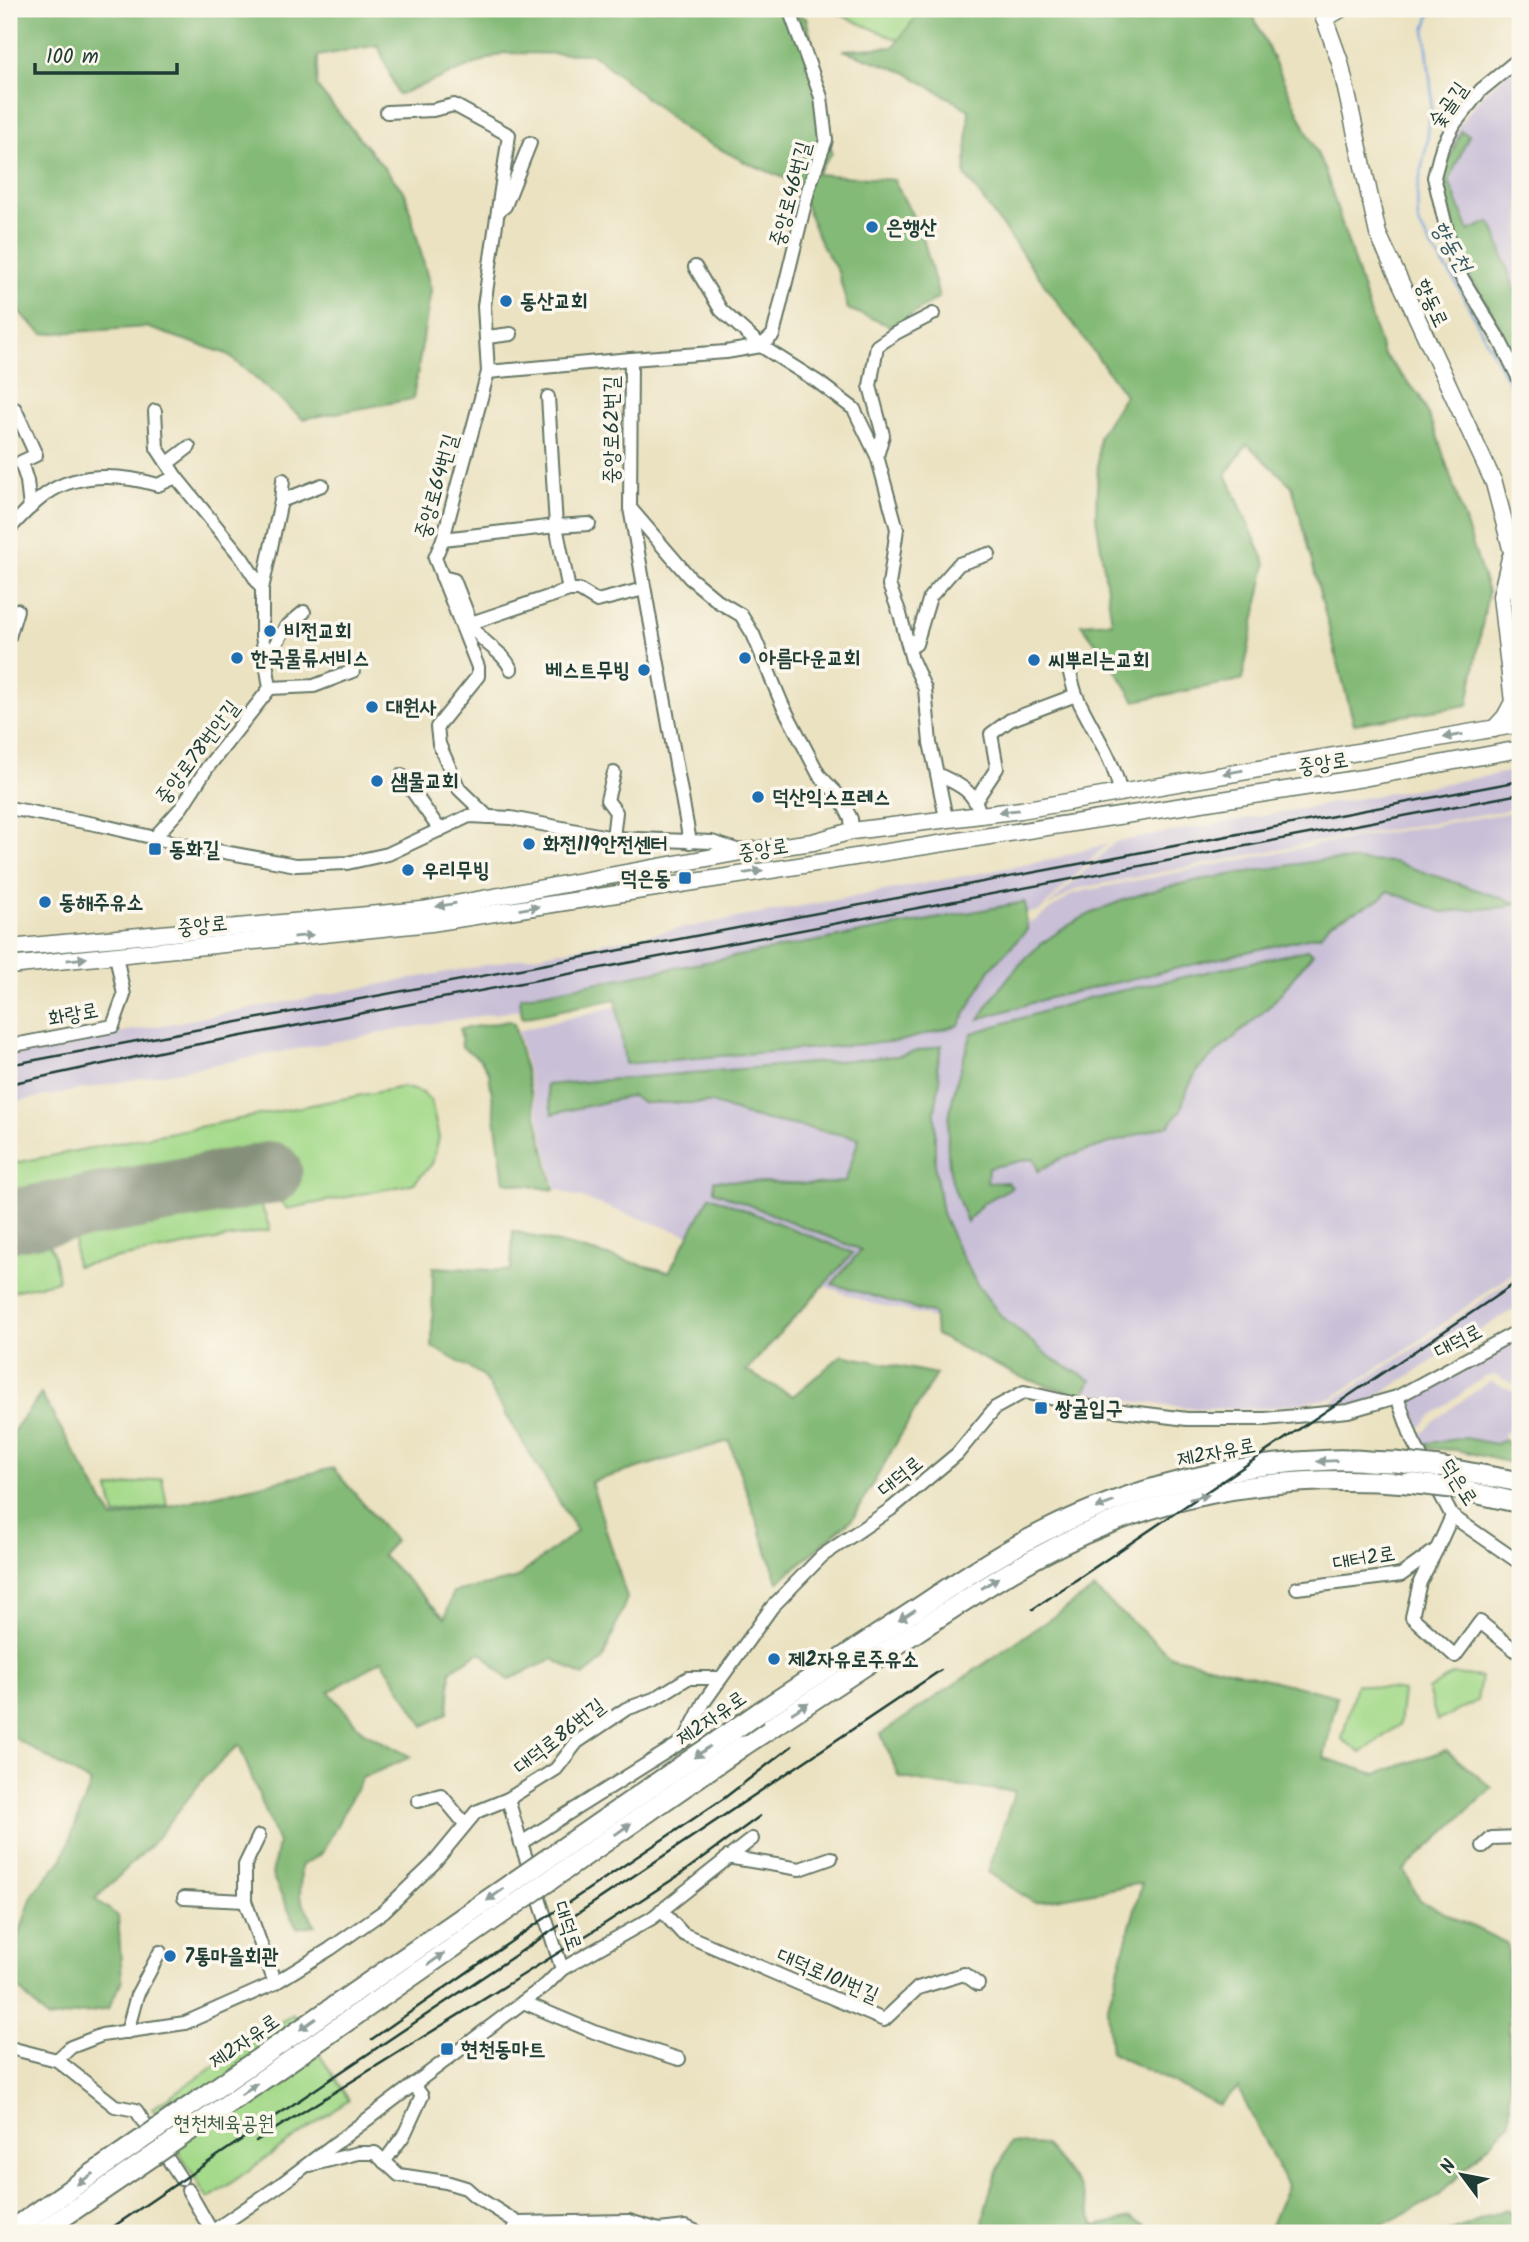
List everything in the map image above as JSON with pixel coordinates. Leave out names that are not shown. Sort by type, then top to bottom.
[{"type":"highway","name":"제2자유로","points":[[40,2233],[147,2148],[758,1713],[995,1557],[1047,1529],[1167,1485],[1223,1472],[1282,1463],[1333,1460],[1395,1462],[1439,1466],[1520,1482]]},
{"type":"highway","name":"제2자유로","points":[[12,2230],[147,2148],[743,1746],[1002,1576],[1051,1549],[1145,1510],[1241,1487],[1325,1480],[1408,1483],[1452,1488],[1520,1503]]},
{"type":"main road","points":[[1323,14],[1341,9]]},
{"type":"main road","name":"향동로","points":[[1323,14],[1340,62],[1378,234],[1494,483],[1512,552],[1520,608]]},
{"type":"main road","points":[[1494,729],[1513,702],[1501,596],[1512,552]]},
{"type":"main road","name":"중앙로","points":[[9,948],[422,910],[741,852],[813,842],[852,831],[946,818],[978,807],[1021,810],[1520,724]]},
{"type":"main road","name":"중앙로","points":[[9,965],[431,923],[1363,778],[1520,750]]},
{"type":"street","name":"중앙로46번길","points":[[761,346],[773,335],[809,187],[826,140],[821,97],[789,9]]},
{"type":"street","name":"숯골길","points":[[1520,58],[1481,90],[1455,122],[1442,147],[1434,177],[1456,268],[1500,341],[1520,381]]},
{"type":"street","name":"중앙로64번길","points":[[387,111],[433,110],[454,105],[509,135],[484,306],[488,372],[443,539],[435,558],[478,667],[478,676],[437,727],[439,744],[459,789],[488,817]]},
{"type":"street","name":"중앙로64번길","points":[[497,212],[505,206],[530,143]]},
{"type":"street","points":[[695,267],[721,310],[761,346],[818,382],[854,409],[877,456],[897,529],[889,585],[925,689],[930,743],[946,818]]},
{"type":"street","points":[[877,456],[883,435],[870,386],[877,346],[895,333],[933,314]]},
{"type":"street","points":[[487,337],[511,334]]},
{"type":"street","name":"중앙로62번길","points":[[690,842],[630,508],[631,359],[726,352],[761,346]]},
{"type":"street","points":[[488,372],[631,359]]},
{"type":"street","points":[[548,397],[556,526],[569,590]]},
{"type":"street","points":[[15,409],[36,455],[21,461],[27,481],[30,508]]},
{"type":"street","points":[[155,411],[157,448],[176,477],[242,558],[262,589]]},
{"type":"street","points":[[168,463],[189,447]]},
{"type":"street","points":[[9,529],[52,490],[73,481],[106,476],[132,478],[158,485],[176,477]]},
{"type":"street","points":[[284,480],[262,589],[262,636],[271,688],[314,686],[353,671]]},
{"type":"street","points":[[281,501],[321,485]]},
{"type":"street","points":[[630,508],[690,578],[719,602],[741,615],[753,634],[782,704],[818,775],[840,797],[851,818],[852,831]]},
{"type":"street","points":[[443,539],[589,524]]},
{"type":"street","points":[[909,648],[916,644],[930,597],[959,564],[989,554]]},
{"type":"street","points":[[442,577],[454,580],[477,637],[507,660],[511,669]]},
{"type":"street","points":[[471,623],[569,590],[579,590],[597,601],[644,589]]},
{"type":"street","points":[[9,637],[17,610]]},
{"type":"street","points":[[265,653],[270,653],[286,627],[304,612]]},
{"type":"street","points":[[1067,660],[1076,695],[1102,743],[1118,779],[1120,791]]},
{"type":"street","name":"중앙로78번안길","points":[[154,838],[181,808],[207,768],[271,688]]},
{"type":"street","points":[[937,774],[965,788],[978,807],[997,768],[991,734],[1010,720],[1076,695]]},
{"type":"street","points":[[613,838],[616,812],[607,800],[614,773]]},
{"type":"street","points":[[401,775],[440,830]]},
{"type":"street","points":[[11,811],[100,825],[296,865],[347,863],[388,854],[469,816],[524,820],[613,838],[712,842],[741,852]]},
{"type":"street","name":"화랑로","points":[[9,1046],[113,1026],[124,996],[116,955]]},
{"type":"street","name":"대덕로","points":[[562,1969],[520,1843],[685,1741],[704,1702],[772,1607],[822,1556],[891,1510],[957,1454],[995,1408],[1024,1392],[1090,1407],[1187,1419],[1265,1419],[1348,1411],[1397,1397],[1520,1330]]},
{"type":"street","name":"덕은로","points":[[1397,1397],[1413,1441],[1452,1516],[1520,1563]]},
{"type":"street","name":"대터2로","points":[[1297,1588],[1401,1575],[1437,1549],[1452,1516]]},
{"type":"street","points":[[1437,1549],[1420,1582],[1412,1617],[1455,1656],[1480,1622],[1520,1654]]},
{"type":"street","name":"대덕로86번길","points":[[57,2060],[71,2047],[102,2035],[185,2023],[275,1983],[384,1911],[418,1879],[476,1812],[508,1799],[556,1769],[577,1742],[626,1709],[654,1699],[688,1678],[721,1678]]},
{"type":"street","points":[[418,1801],[441,1795],[465,1824]]},
{"type":"street","points":[[508,1799],[520,1843]]},
{"type":"street","points":[[259,1836],[245,1865],[245,1901],[275,1983]]},
{"type":"street","points":[[1483,1846],[1492,1838],[1520,1837]]},
{"type":"street","name":"대덕로","points":[[211,2233],[547,1984],[562,1969],[661,1910],[752,1839]]},
{"type":"street","points":[[727,1857],[800,1869],[831,1858]]},
{"type":"street","points":[[184,1898],[245,1901]]},
{"type":"street","name":"대덕로101번길","points":[[661,1910],[683,1934],[884,2020],[918,1988],[964,1974],[978,1984]]},
{"type":"street","points":[[127,2032],[137,1995],[160,1952]]},
{"type":"street","points":[[523,2002],[594,2032],[679,2059]]},
{"type":"street","points":[[9,2047],[57,2060],[115,2106],[136,2110],[184,2184],[211,2233]]},
{"type":"street","points":[[384,2162],[404,2135],[422,2096],[414,2084]]},
{"type":"street","points":[[303,2167],[358,2153],[375,2153],[399,2175],[466,2188],[514,2228],[535,2233]]},
{"type":"street","points":[[514,2228],[629,2221],[659,2231],[686,2227],[699,2233]]},
{"type":"shaded area","points":[[1520,62],[1520,369],[1461,267],[1439,175],[1459,125],[1481,96]]},
{"type":"shaded area","points":[[1520,770],[1520,808],[1311,843],[1076,889],[1046,908],[1115,842]]},
{"type":"shaded area","points":[[1520,811],[1520,1268],[1413,1345],[1332,1398],[1268,1408],[1195,1409],[1100,1397],[923,1315],[866,1302],[733,1251],[556,1189],[518,1031],[609,1008],[1034,921],[1074,893],[1331,842]]},
{"type":"shaded area","points":[[1108,843],[1040,911],[644,991],[440,1022],[9,1103],[9,1051],[146,1028],[1050,860]]},
{"type":"shaded area","points":[[1520,1273],[1520,1305],[1335,1423],[1325,1406],[1421,1344]]},
{"type":"shaded area","points":[[1520,1337],[1520,1387],[1494,1375],[1484,1377],[1432,1415],[1415,1433],[1404,1397]]},
{"type":"shaded area","points":[[1493,1382],[1520,1394],[1520,1424],[1503,1434],[1505,1440],[1496,1444],[1465,1438],[1420,1444],[1418,1438],[1436,1419],[1487,1383]]},
{"type":"green space","points":[[9,9],[783,9],[806,18],[817,63],[832,153],[816,174],[894,180],[922,234],[939,297],[893,327],[848,309],[838,272],[820,242],[797,183],[747,163],[689,133],[593,54],[503,53],[398,95],[378,45],[318,56],[317,87],[405,193],[431,290],[413,399],[303,419],[227,354],[146,327],[43,334],[9,303]]},
{"type":"green space","points":[[827,9],[935,9],[919,49]]},
{"type":"green space","points":[[922,9],[1250,9],[1325,170],[1383,354],[1420,396],[1438,438],[1488,592],[1468,705],[1354,724],[1292,486],[1247,444],[1226,474],[1266,564],[1242,680],[1135,701],[1081,624],[1112,622],[1096,516],[1099,436],[1125,395],[965,175],[969,110],[905,72],[843,50],[893,47]]},
{"type":"green space","points":[[1461,131],[1469,135],[1449,181],[1469,231],[1489,222],[1494,228],[1520,307],[1520,366],[1495,317],[1464,268],[1442,177]]},
{"type":"green space","points":[[1322,860],[1394,862],[1516,903],[1505,907],[1442,912],[1388,891],[1381,899],[1331,923],[1320,935],[1045,999],[979,1019],[1008,978],[1034,950],[1075,922],[1107,906],[1177,885]]},
{"type":"green space","points":[[1025,902],[1027,930],[990,969],[959,1025],[901,1041],[625,1064],[616,999],[522,1018],[520,997]]},
{"type":"green space","points":[[1307,950],[1313,953],[1272,1004],[1198,1069],[1180,1111],[1169,1125],[1062,1158],[1038,1171],[1034,1158],[988,1168],[987,1183],[1007,1182],[1012,1187],[982,1204],[967,1222],[952,1181],[948,1143],[955,1087],[972,1033],[1088,998]]},
{"type":"green space","points":[[509,1021],[514,1024],[554,1190],[504,1182],[489,1073],[481,1060],[462,1047],[460,1029]]},
{"type":"green space","points":[[942,1045],[937,1067],[940,1079],[935,1111],[935,1168],[942,1213],[978,1286],[1002,1317],[1055,1361],[1091,1380],[1083,1396],[1020,1377],[936,1335],[934,1314],[832,1284],[861,1250],[714,1191],[714,1180],[815,1184],[845,1182],[859,1138],[752,1117],[712,1103],[643,1103],[632,1096],[552,1114],[546,1085],[897,1056]]},
{"type":"green space","points":[[403,1087],[423,1093],[431,1101],[439,1138],[432,1164],[414,1183],[287,1209],[280,1201],[274,1159],[9,1210],[9,1164]]},
{"type":"green space","points":[[242,1196],[258,1204],[270,1230],[76,1266],[75,1241],[80,1231],[91,1223]]},
{"type":"green space","points":[[710,1196],[853,1253],[746,1371],[793,1396],[842,1355],[936,1374],[853,1518],[778,1582],[729,1441],[591,1482],[627,1598],[602,1661],[583,1676],[553,1659],[508,1680],[481,1652],[451,1670],[448,1713],[424,1726],[382,1660],[329,1692],[362,1731],[411,1757],[362,1778],[322,1853],[301,1866],[300,1897],[315,1925],[297,1928],[272,1875],[278,1843],[239,1745],[205,1777],[152,1844],[95,1899],[118,1916],[122,1980],[108,2009],[48,2019],[9,1979],[9,1965],[33,1893],[63,1858],[91,1783],[9,1735],[9,1437],[41,1394],[113,1519],[333,1468],[395,1541],[382,1555],[445,1618],[453,1592],[515,1579],[577,1531],[482,1375],[432,1347],[433,1267],[511,1271],[513,1231],[669,1272]]},
{"type":"green space","points":[[28,1235],[44,1239],[49,1244],[58,1281],[9,1292],[9,1239]]},
{"type":"green space","points":[[1465,1438],[1495,1444],[1505,1440],[1512,1449],[1520,1451],[1520,1465],[1457,1450],[1421,1448],[1420,1444]]},
{"type":"green space","points":[[162,1478],[167,1505],[115,1516],[109,1489]]},
{"type":"green space","points":[[1094,1589],[1171,1656],[1337,1696],[1324,1758],[1376,1774],[1446,1750],[1492,1788],[1404,1870],[1420,1901],[1508,1944],[1510,2123],[1438,2197],[1366,2233],[1268,2233],[1287,2186],[1238,2088],[1219,2105],[1111,2053],[1107,2010],[1142,1883],[1035,1903],[988,1872],[1015,1791],[941,1785],[899,1777],[881,1734]]},
{"type":"green space","points":[[1453,1674],[1481,1677],[1477,1701],[1437,1721],[1428,1690]]},
{"type":"green space","points":[[1356,1684],[1403,1691],[1399,1725],[1361,1753],[1342,1739]]},
{"type":"green space","name":"현천체육공원","points":[[293,2014],[349,2100],[208,2199],[152,2108]]},
{"type":"green space","points":[[1010,2143],[1045,2145],[1080,2187],[1095,2226],[1130,2218],[1161,2233],[982,2233],[992,2187]]},
{"type":"green space","points":[[1506,2209],[1520,2223],[1520,2233],[1447,2233]]},
{"type":"waterway","name":"향동천","points":[[1432,9],[1425,29],[1432,97],[1427,143],[1417,191],[1418,222],[1433,250],[1454,279],[1520,404]]},
{"type":"runway","points":[[9,1221],[271,1173]]},
{"type":"railway","points":[[9,1065],[1520,781]]},
{"type":"railway","points":[[9,1084],[178,1048],[1520,794]]},
{"type":"railway","points":[[1033,1609],[1520,1280]]},
{"type":"railway","points":[[104,2233],[941,1670]]},
{"type":"railway","points":[[372,2039],[526,1931],[723,1799],[792,1746]]},
{"type":"railway","points":[[256,2141],[595,1930],[678,1876],[760,1816]]},
{"type":"place","name":"은행산","points":[[872,227]]},
{"type":"place","name":"동산교회","points":[[506,301]]},
{"type":"place","name":"비전교회","points":[[270,631]]},
{"type":"place","name":"한국물류서비스","points":[[237,658]]},
{"type":"place","name":"아름다운교회","points":[[745,658]]},
{"type":"place","name":"씨뿌리는교회","points":[[1034,660]]},
{"type":"place","name":"베스트무빙","points":[[644,670]]},
{"type":"place","name":"대원사","points":[[372,707]]},
{"type":"place","name":"샘물교회","points":[[377,781]]},
{"type":"place","name":"덕산익스프레스","points":[[758,797]]},
{"type":"place","name":"화전119안전센터","points":[[529,844]]},
{"type":"place","name":"동화길","points":[[155,849]]},
{"type":"place","name":"우리무빙","points":[[408,870]]},
{"type":"place","name":"덕은동","points":[[685,878]]},
{"type":"place","name":"동해주유소","points":[[45,902]]},
{"type":"place","name":"쌍굴입구","points":[[1041,1408]]},
{"type":"place","name":"제2자유로주유소","points":[[774,1659]]},
{"type":"place","name":"7통마을회관","points":[[170,1956]]},
{"type":"place","name":"현천동마트","points":[[447,2049]]}]
